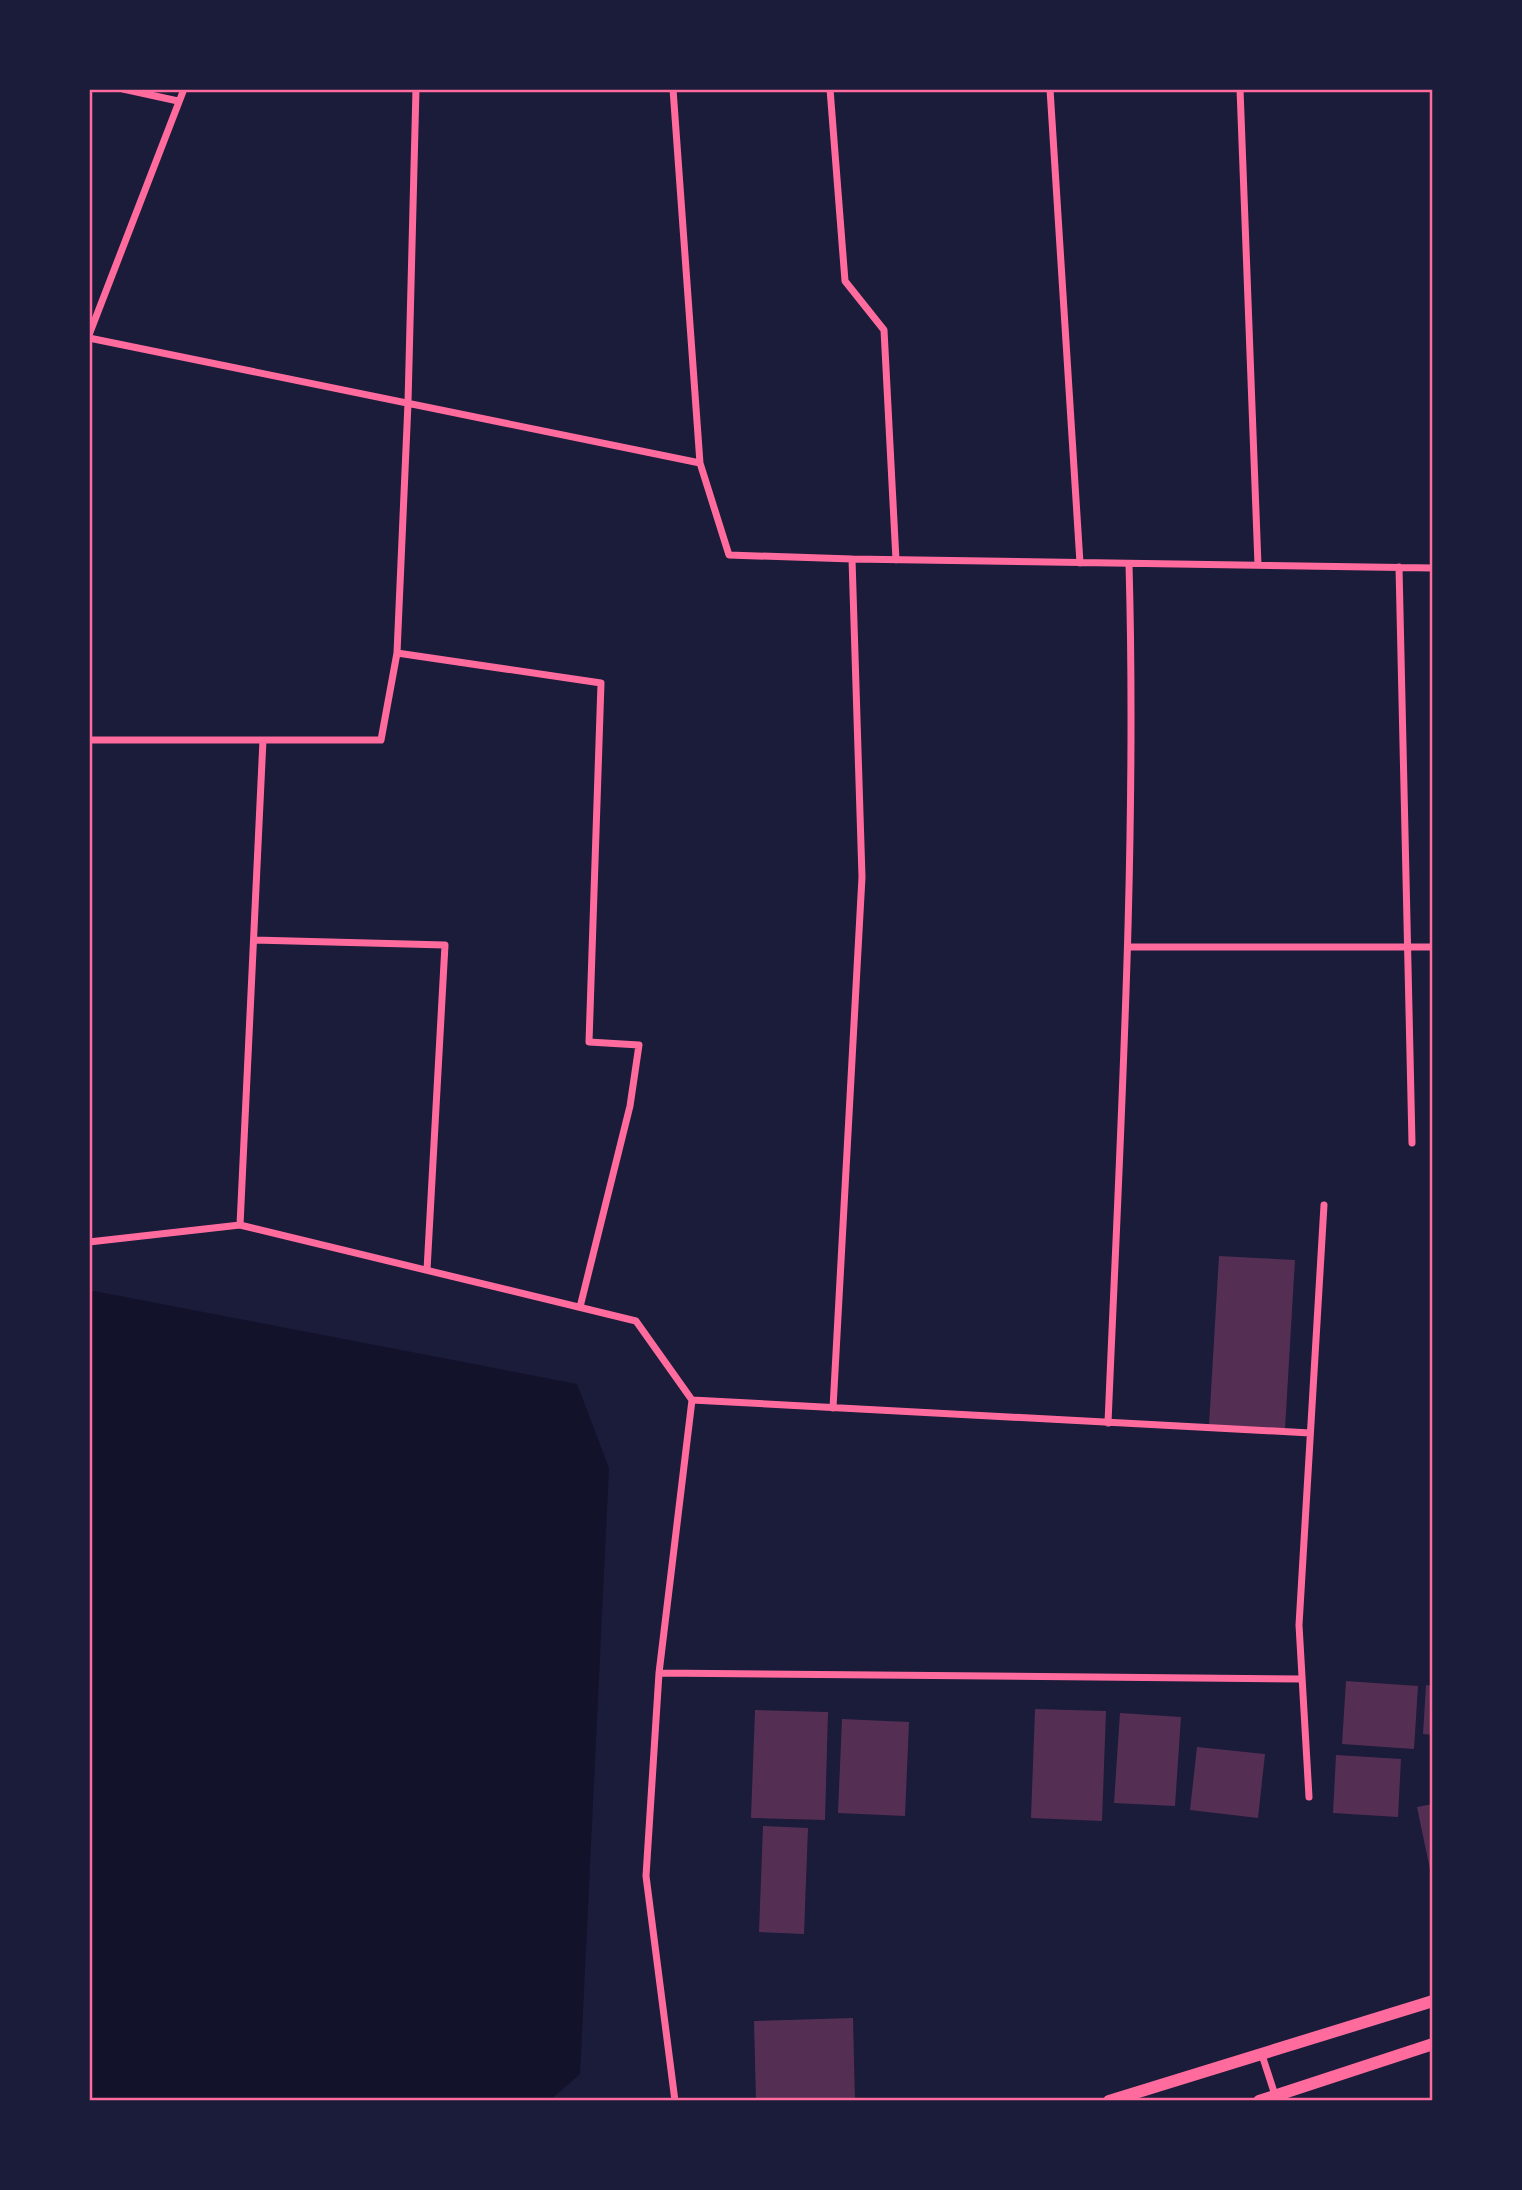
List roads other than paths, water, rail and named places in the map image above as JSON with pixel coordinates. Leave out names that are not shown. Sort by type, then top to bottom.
[{"type":"street","points":[[123,89],[178,101]]},
{"type":"street","points":[[184,89],[89,337],[700,463]]},
{"type":"street","points":[[89,740],[381,740],[397,653],[408,403],[416,89]]},
{"type":"street","points":[[673,89],[700,463],[729,555],[1433,568]]},
{"type":"street","points":[[830,89],[845,281],[884,330],[896,560]]},
{"type":"street","points":[[1050,89],[1080,562]]},
{"type":"street","points":[[1240,89],[1258,565]]},
{"type":"street","points":[[833,1408],[862,877],[852,559]]},
{"type":"street","points":[[1108,1423],[1128,947],[1132,654],[1129,564]]},
{"type":"street","points":[[1399,567],[1412,1143]]},
{"type":"street","points":[[397,653],[601,683],[589,1042],[639,1045],[630,1105],[580,1307]]},
{"type":"street","points":[[240,1225],[263,740]]},
{"type":"street","points":[[254,940],[445,945],[427,1270]]},
{"type":"street","points":[[1128,947],[1433,947]]},
{"type":"street","points":[[1309,1797],[1299,1625],[1324,1205]]},
{"type":"street","points":[[89,1242],[240,1225],[636,1321],[692,1400],[659,1673],[646,1876],[675,2101]]},
{"type":"street","points":[[692,1400],[1310,1433]]},
{"type":"street","points":[[659,1673],[1302,1679]]},
{"type":"street","points":[[1109,2101],[1433,2001]]},
{"type":"street","points":[[1259,2101],[1276,2098],[1433,2044]]},
{"type":"street","points":[[1262,2055],[1276,2098]]}]
